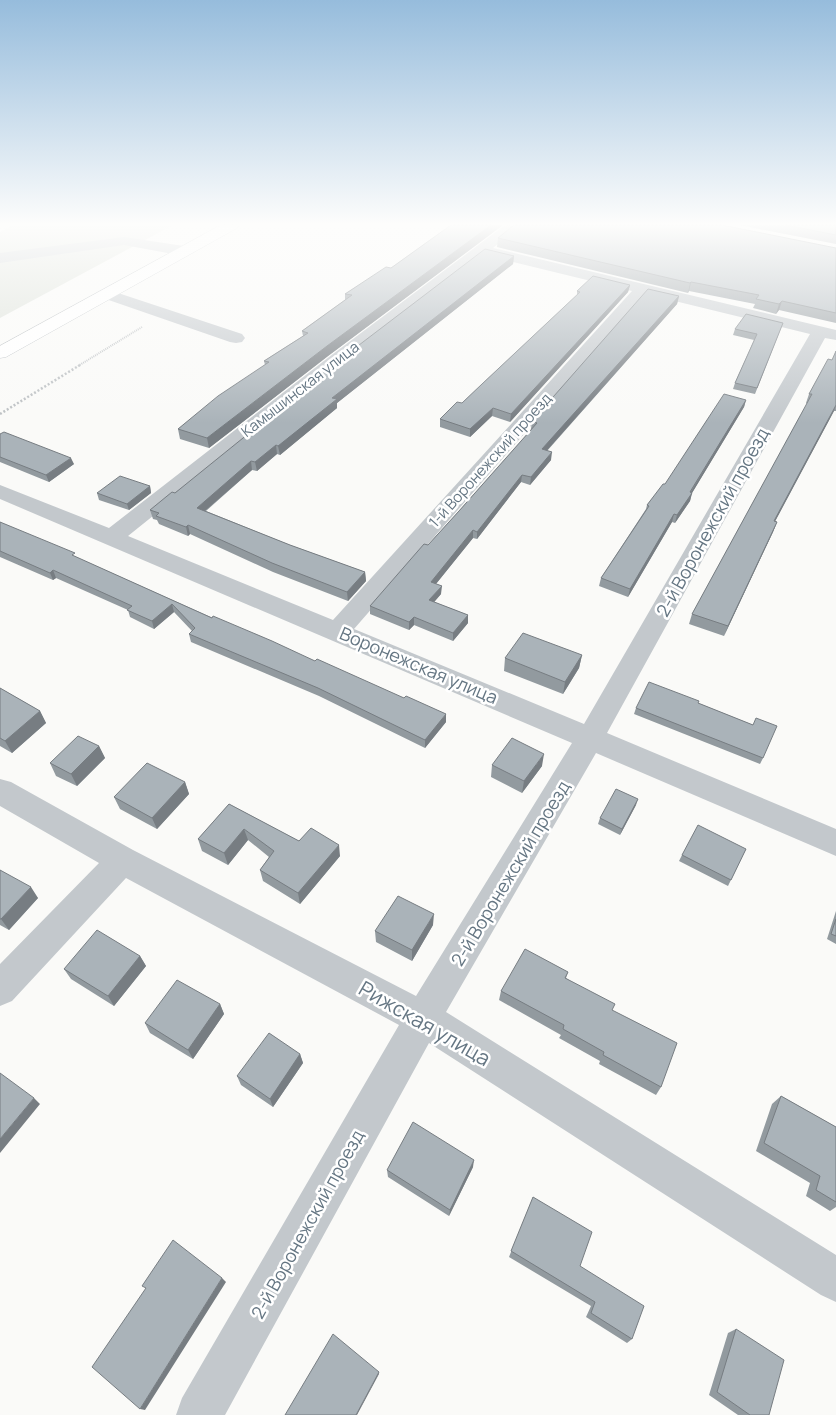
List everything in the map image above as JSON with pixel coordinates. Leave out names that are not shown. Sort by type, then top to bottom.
[{"type":"main road","points":[[0,353],[111,291]]},
{"type":"street","name":"Камышинская улица","points":[[112,537],[427,291]]},
{"type":"street","name":"1-й Воронежский проезд","points":[[338,632],[640,291]]},
{"type":"street","points":[[651,291],[828,333]]},
{"type":"street","points":[[106,294],[236,338]]},
{"type":"street","name":"2-й Воронежский проезд","points":[[199,1415],[423,1018],[828,333]]},
{"type":"street","name":"Воронежская улица","points":[[0,491],[836,843]]},
{"type":"street","name":"Рижская улица","points":[[0,791],[122,860],[423,1018],[836,1280]]},
{"type":"street","points":[[0,988],[122,860]]},
{"type":"path","points":[[0,414],[164,314]]},
{"type":"shaded area","points":[[0,291],[50,291],[0,318]]},
{"type":"building","points":[[350,291],[402,291],[207,438],[178,429],[218,396],[269,362],[264,361],[308,333],[302,331],[352,295],[345,294]]},
{"type":"building","points":[[430,291],[469,291],[332,398],[337,399],[278,446],[276,445],[255,462],[251,461],[197,508],[365,572],[347,592],[272,563],[188,525],[186,527],[156,516],[159,513],[150,510],[172,492],[175,493],[342,358]]},
{"type":"building","points":[[577,291],[624,291],[511,414],[493,408],[470,429],[440,419],[457,402],[462,403],[580,292]]},
{"type":"building","points":[[646,291],[657,291],[679,296],[542,449],[552,452],[531,477],[522,475],[477,532],[473,530],[431,582],[442,586],[429,600],[468,615],[453,633],[414,617],[409,622],[370,606],[424,544],[428,545],[537,423],[532,421]]},
{"type":"building","points":[[738,291],[836,291],[836,313],[782,301],[779,304],[756,299],[759,295]]},
{"type":"building","points":[[746,314],[783,323],[757,388],[735,383],[757,334],[735,329]]},
{"type":"building","points":[[836,351],[836,405],[774,521],[777,522],[728,626],[692,614],[812,394],[809,394],[828,359],[832,360]]},
{"type":"building","points":[[724,394],[746,400],[690,492],[692,493],[677,515],[674,514],[630,589],[601,578],[649,506],[647,505],[663,484],[665,484]]},
{"type":"building","points":[[4,432],[71,458],[46,475],[0,457],[0,434]]},
{"type":"building","points":[[120,476],[150,486],[127,504],[97,493]]},
{"type":"building","points":[[0,522],[75,553],[72,555],[212,618],[213,616],[315,661],[317,659],[404,698],[406,696],[446,714],[425,740],[318,688],[189,634],[195,628],[172,604],[152,621],[127,610],[132,606],[53,570],[50,573],[0,551]]},
{"type":"building","points":[[523,633],[582,655],[565,682],[505,658]]},
{"type":"building","points":[[649,682],[699,701],[698,703],[753,725],[756,718],[777,726],[763,758],[636,708]]},
{"type":"building","points":[[0,688],[40,711],[5,741],[0,738]]},
{"type":"building","points":[[78,736],[99,746],[71,774],[50,763]]},
{"type":"building","points":[[512,738],[544,754],[524,781],[492,765]]},
{"type":"building","points":[[147,763],[185,782],[152,818],[114,797]]},
{"type":"building","points":[[616,789],[638,799],[622,829],[600,818]]},
{"type":"building","points":[[229,804],[299,841],[311,828],[339,845],[298,893],[260,870],[274,851],[244,829],[224,853],[198,839]]},
{"type":"building","points":[[698,825],[746,849],[731,880],[682,855]]},
{"type":"building","points":[[0,870],[31,887],[1,919],[0,919]]},
{"type":"building","points":[[398,896],[434,914],[412,950],[375,931]]},
{"type":"building","points":[[836,919],[836,936],[831,934]]},
{"type":"building","points":[[97,930],[140,956],[108,996],[64,969]]},
{"type":"building","points":[[525,949],[568,972],[565,978],[615,1004],[612,1010],[677,1043],[661,1087],[603,1055],[604,1052],[563,1029],[564,1025],[501,991]]},
{"type":"building","points":[[177,980],[220,1004],[188,1050],[145,1023]]},
{"type":"building","points":[[269,1033],[300,1054],[270,1099],[237,1076]]},
{"type":"building","points":[[0,1073],[34,1098],[0,1139]]},
{"type":"building","points":[[781,1096],[836,1127],[836,1202],[816,1190],[820,1176],[764,1143]]},
{"type":"building","points":[[413,1122],[474,1160],[450,1210],[387,1170]]},
{"type":"building","points":[[533,1197],[592,1232],[580,1266],[644,1306],[632,1339],[591,1313],[595,1302],[511,1251]]},
{"type":"building","points":[[173,1240],[222,1278],[140,1409],[92,1367],[146,1288],[142,1286]]},
{"type":"building","points":[[736,1329],[784,1360],[769,1415],[750,1415],[717,1392]]},
{"type":"building","points":[[333,1334],[379,1372],[356,1415],[285,1415]]}]
